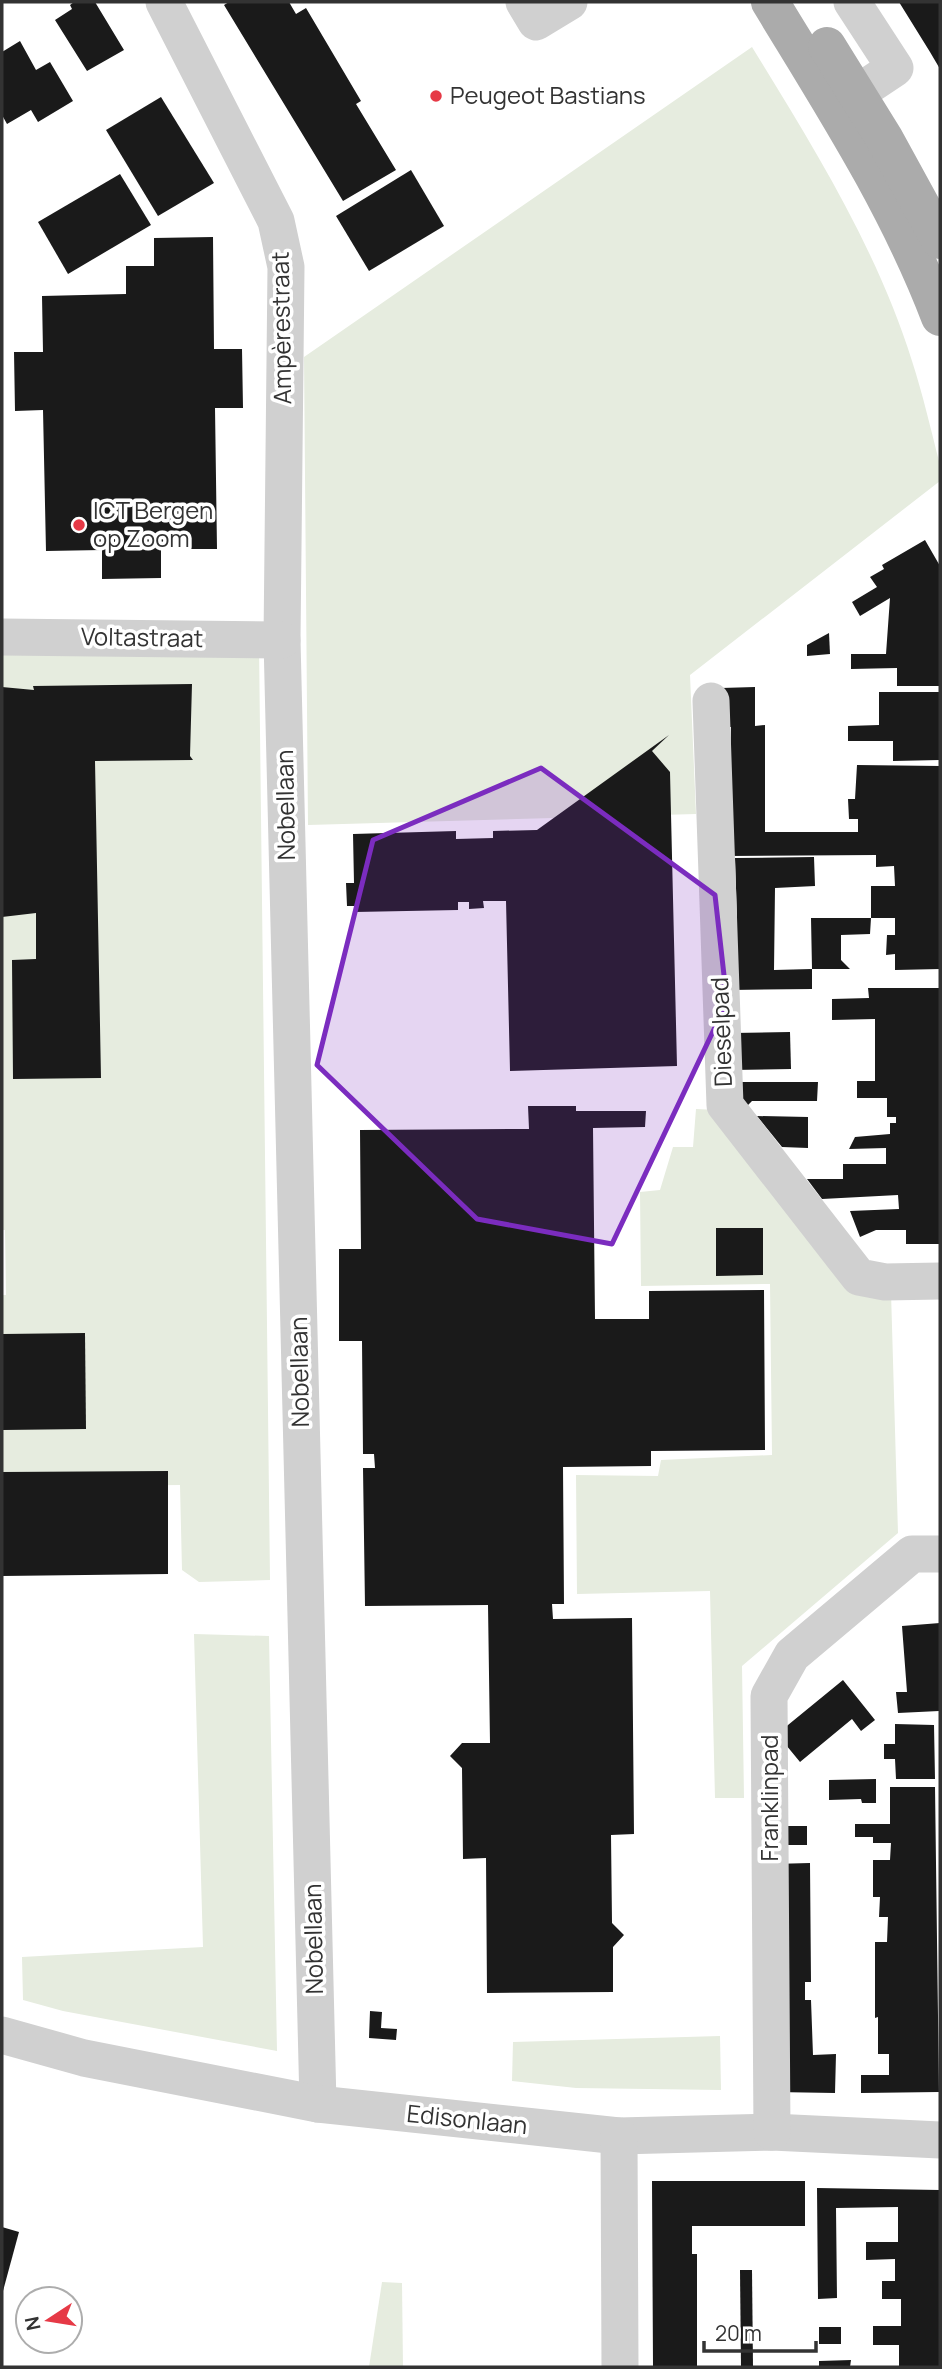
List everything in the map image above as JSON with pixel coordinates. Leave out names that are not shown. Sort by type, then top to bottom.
[{"type":"main road","points":[[770,2],[846,101],[940,240]]},
{"type":"main road","points":[[799,2],[916,253],[940,317]]},
{"type":"street","name":"Ampèrestraat","points":[[164,2],[276,221],[286,267],[282,640]]},
{"type":"street","points":[[524,2],[536,22],[569,2]]},
{"type":"street","points":[[846,101],[895,68],[852,2]]},
{"type":"street","name":"Voltastraat","points":[[2,637],[282,640]]},
{"type":"street","name":"Nobellaan","points":[[282,640],[318,2104]]},
{"type":"street","name":"Dieselpad","points":[[711,701],[725,1105],[859,1277],[885,1282],[940,1281]]},
{"type":"street","name":"Franklinpad","points":[[772,2132],[769,1696],[792,1655],[926,1554]]},
{"type":"street","name":"Edisonlaan","points":[[2,2035],[83,2058],[318,2104],[619,2136],[772,2132],[940,2140]]},
{"type":"street","points":[[619,2136],[620,2367]]},
{"type":"highlighted area","points":[[541,768],[715,895],[727,1002],[612,1244],[477,1219],[317,1065],[373,840]]},
{"type":"shaded area","points":[[752,47],[842,199],[881,279],[898,319],[916,374],[940,465],[940,481],[690,675],[696,814],[308,825],[304,357]]},
{"type":"shaded area","points":[[259,645],[270,1580],[199,1582],[182,1570],[180,1485],[2,1487],[2,1295],[6,1295],[5,1230],[2,1230],[2,647]]},
{"type":"shaded area","points":[[696,1109],[717,1110],[891,1292],[898,1533],[742,1666],[744,1798],[715,1798],[710,1591],[577,1594],[576,1475],[658,1476],[661,1460],[772,1455],[770,1284],[641,1286],[640,1192],[660,1190],[673,1147],[693,1147]]},
{"type":"shaded area","points":[[194,1634],[269,1636],[277,2051],[63,2011],[23,2000],[22,1957],[203,1947]]},
{"type":"shaded area","points":[[720,2036],[721,2090],[576,2088],[512,2081],[513,2042]]},
{"type":"shaded area","points":[[382,2282],[402,2283],[403,2367],[369,2367]]},
{"type":"building","points":[[74,2],[95,2],[124,50],[87,71],[55,20],[72,9],[70,5]]},
{"type":"building","points":[[229,2],[289,2],[296,14],[306,8],[361,101],[356,104],[396,170],[343,201],[224,5]]},
{"type":"building","points":[[899,2],[940,2],[940,69],[930,52]]},
{"type":"building","points":[[20,41],[36,70],[50,62],[73,101],[38,122],[31,110],[7,124],[2,115],[2,52]]},
{"type":"building","points":[[161,97],[214,183],[158,216],[106,130]]},
{"type":"building","points":[[411,170],[444,226],[369,271],[336,216]]},
{"type":"building","points":[[120,174],[151,225],[68,274],[38,222]]},
{"type":"building","points":[[213,237],[214,349],[242,349],[243,408],[215,408],[217,549],[161,549],[161,578],[102,579],[102,550],[46,551],[43,410],[15,411],[14,352],[43,352],[42,296],[126,294],[126,266],[154,266],[154,238]]},
{"type":"building","points":[[925,540],[940,566],[940,686],[897,686],[897,668],[851,669],[851,654],[886,654],[890,598],[860,616],[852,602],[877,587],[870,577],[884,569],[882,565]]},
{"type":"building","points":[[829,633],[830,654],[807,656],[807,645]]},
{"type":"building","points":[[192,684],[190,756],[193,760],[95,761],[101,1078],[13,1079],[12,960],[36,959],[36,913],[2,917],[2,687],[34,690],[33,686]]},
{"type":"building","points":[[755,687],[755,726],[765,725],[765,832],[858,832],[858,819],[849,819],[848,799],[855,799],[857,765],[940,766],[940,969],[895,970],[895,954],[886,955],[887,935],[895,935],[895,918],[871,918],[871,886],[895,886],[894,866],[876,867],[876,855],[728,856],[731,727],[725,727],[721,688]]},
{"type":"building","points":[[879,692],[940,692],[940,760],[893,761],[893,741],[848,741],[848,726],[879,725]]},
{"type":"building","points":[[669,735],[652,751],[670,772],[677,1066],[510,1071],[506,901],[483,901],[484,908],[469,909],[469,902],[458,902],[458,910],[355,912],[355,906],[347,906],[346,883],[354,883],[353,834],[456,831],[456,839],[493,838],[493,831],[537,830]]},
{"type":"building","points":[[814,857],[815,886],[775,888],[774,970],[812,969],[812,989],[731,990],[734,918],[737,918],[735,858]]},
{"type":"building","points":[[811,918],[871,918],[870,934],[841,935],[841,960],[850,969],[812,969]]},
{"type":"building","points":[[868,988],[940,988],[940,1244],[906,1244],[906,1230],[876,1230],[860,1237],[850,1211],[899,1209],[898,1195],[822,1199],[807,1179],[843,1179],[843,1164],[886,1164],[886,1148],[849,1149],[855,1137],[890,1134],[890,1123],[896,1123],[896,1117],[887,1117],[887,1098],[857,1098],[857,1081],[875,1081],[875,1019],[832,1020],[832,999],[869,998]]},
{"type":"building","points":[[790,1032],[791,1069],[733,1070],[733,1033]]},
{"type":"building","points":[[733,1082],[818,1082],[817,1101],[752,1101],[747,1106]]},
{"type":"building","points":[[528,1106],[576,1106],[576,1111],[646,1111],[645,1127],[593,1128],[595,1319],[649,1319],[649,1291],[764,1290],[765,1450],[651,1451],[651,1466],[563,1467],[564,1604],[552,1604],[553,1619],[632,1618],[634,1834],[611,1835],[612,1923],[624,1935],[613,1947],[613,1992],[487,1993],[486,1858],[463,1859],[462,1768],[450,1756],[462,1743],[490,1743],[488,1605],[365,1606],[363,1468],[375,1468],[374,1454],[363,1454],[362,1341],[339,1341],[339,1249],[361,1249],[360,1130],[529,1129]]},
{"type":"building","points":[[757,1116],[808,1117],[808,1148],[782,1147]]},
{"type":"building","points":[[716,1228],[763,1228],[763,1275],[716,1276]]},
{"type":"building","points":[[85,1333],[86,1429],[3,1430],[3,1334]]},
{"type":"building","points":[[168,1471],[168,1574],[2,1576],[2,1472]]},
{"type":"building","points":[[940,1623],[939,1711],[898,1713],[896,1692],[907,1692],[902,1626]]},
{"type":"building","points":[[843,1680],[875,1720],[861,1731],[852,1719],[800,1762],[777,1734]]},
{"type":"building","points":[[895,1724],[934,1725],[935,1779],[896,1779],[895,1759],[884,1759],[884,1744],[895,1744]]},
{"type":"building","points":[[876,1779],[876,1803],[862,1803],[861,1799],[829,1800],[829,1780]]},
{"type":"building","points":[[890,1787],[935,1787],[939,2092],[861,2093],[861,2075],[889,2075],[889,2054],[878,2054],[878,2017],[875,2018],[875,1942],[887,1942],[888,1917],[879,1917],[880,1897],[873,1897],[873,1860],[890,1860],[891,1843],[873,1843],[873,1837],[855,1837],[855,1824],[890,1824]]},
{"type":"building","points":[[773,1826],[807,1826],[807,1845],[773,1845]]},
{"type":"building","points":[[810,1863],[811,1982],[805,1982],[805,2000],[811,2000],[813,2055],[836,2054],[835,2093],[775,2092],[773,1864]]},
{"type":"building","points":[[370,2011],[382,2012],[381,2028],[397,2029],[396,2040],[369,2038]]},
{"type":"building","points":[[652,2181],[805,2181],[805,2226],[692,2226],[692,2254],[697,2254],[697,2367],[653,2367]]},
{"type":"building","points":[[817,2188],[940,2190],[940,2367],[899,2367],[899,2345],[873,2345],[873,2326],[901,2326],[901,2299],[882,2299],[882,2281],[895,2281],[895,2259],[866,2260],[866,2242],[898,2242],[898,2207],[836,2208],[837,2298],[818,2299]]},
{"type":"building","points":[[2,2227],[19,2232],[3,2291],[2,2291]]},
{"type":"building","points":[[740,2270],[752,2270],[753,2367],[741,2367]]},
{"type":"building","points":[[819,2327],[841,2327],[841,2344],[819,2344]]},
{"type":"building","points":[[851,2360],[850,2367],[819,2367],[819,2361]]},
{"type":"place","name":"Peugeot Bastians","points":[[436,96]]},
{"type":"place","name":"ICT Bergen op Zoom","points":[[79,525]]}]
